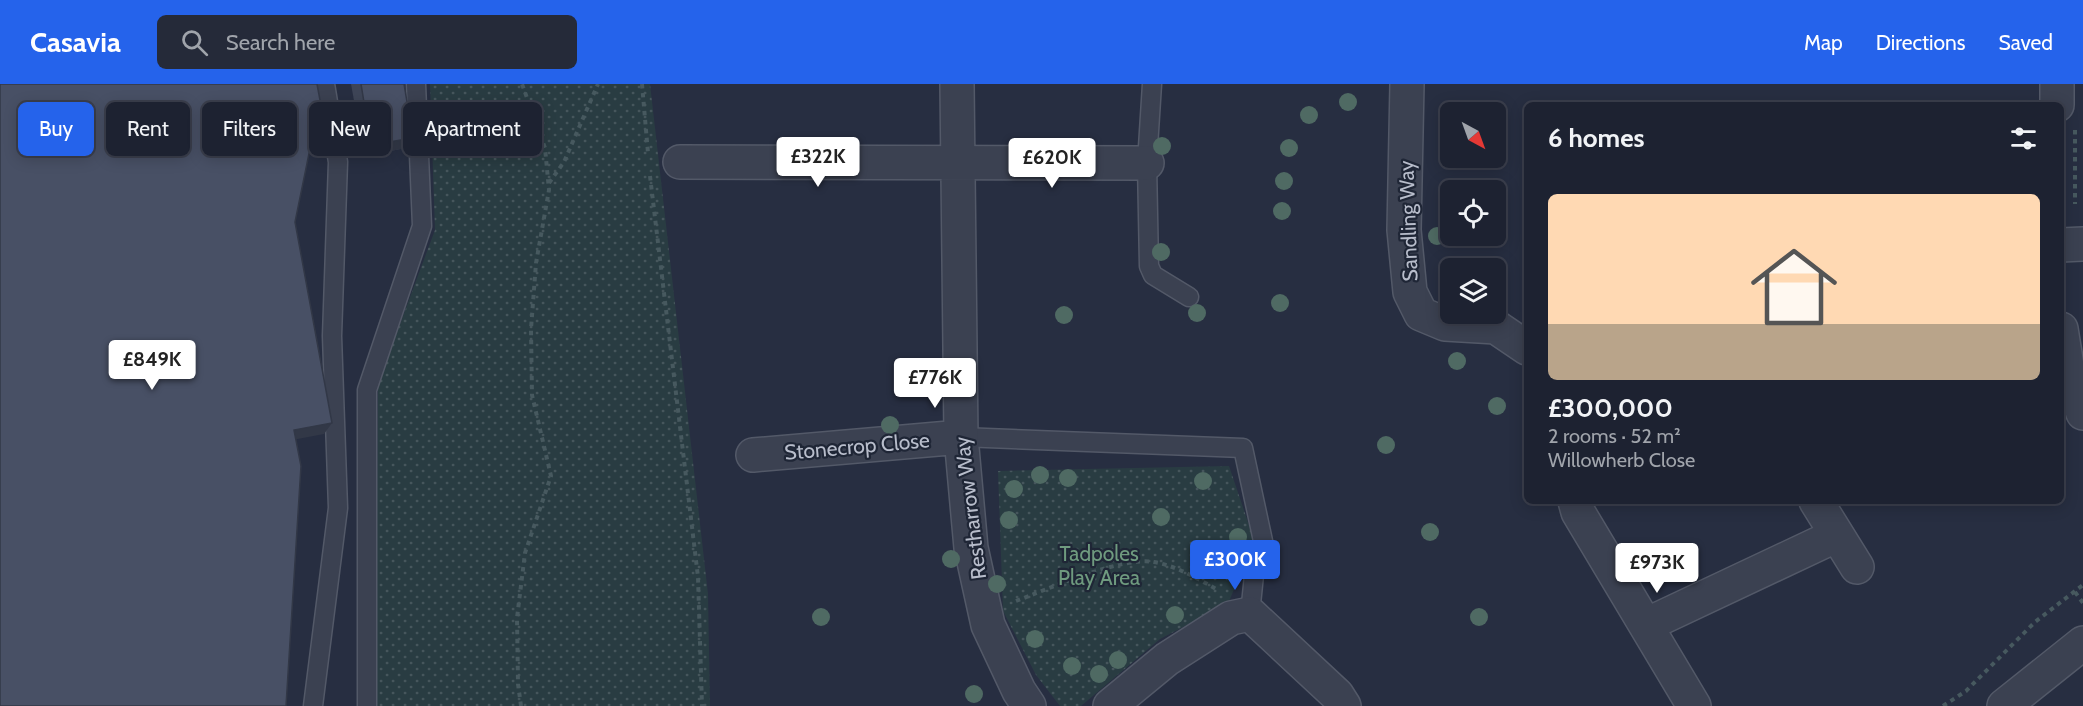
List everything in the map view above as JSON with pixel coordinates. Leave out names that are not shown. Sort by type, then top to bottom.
[{"type":"street","name":"Restharrow Way","points":[[957,84],[961,437],[971,548],[988,625],[1019,691],[1029,706]]},
{"type":"street","name":"Sandling Way","points":[[1407,84],[1404,230],[1410,292],[1421,314],[1445,324],[1496,327],[1524,346]]},
{"type":"street","points":[[2057,84],[2062,102]]},
{"type":"street","points":[[664,163],[1147,163]]},
{"type":"street","points":[[2064,244],[2083,244]]},
{"type":"street","points":[[2064,347],[2068,372],[2083,413]]},
{"type":"street","name":"Stonecrop Close","points":[[753,455],[961,437]]},
{"type":"street","points":[[1576,504],[1578,512],[1694,706]]},
{"type":"street","points":[[1818,504],[1857,567]]},
{"type":"street","points":[[1646,625],[1837,535]]},
{"type":"street","points":[[1110,706],[1167,659],[1231,618],[1250,614],[1337,695],[1344,706]]},
{"type":"street","points":[[2004,706],[2037,696],[2083,643]]},
{"type":"lane","points":[[313,706],[338,508],[332,336],[338,162],[325,84]]},
{"type":"lane","points":[[367,706],[367,390],[422,226],[416,84]]},
{"type":"lane","points":[[1152,84],[1147,163],[1149,266],[1153,275],[1189,297]]},
{"type":"lane","points":[[961,437],[1243,448],[1263,541],[1254,575],[1250,614]]},
{"type":"path","points":[[521,706],[518,684],[518,618],[525,553],[551,476],[532,395],[531,329],[537,263],[549,190],[545,148],[522,84]]},
{"type":"path","points":[[548,183],[564,162],[598,84]]},
{"type":"path","points":[[642,84],[664,163]]},
{"type":"path","points":[[2066,115],[2075,204]]},
{"type":"path","points":[[650,175],[698,577],[702,706]]},
{"type":"path","points":[[985,611],[1098,571],[1135,562],[1153,562],[1183,571],[1231,596],[1250,614]]},
{"type":"path","points":[[1943,706],[1966,691],[2035,622],[2083,585]]},
{"type":"path","points":[[2075,592],[2083,603]]},
{"type":"green space","points":[[430,84],[650,84],[708,594],[710,706],[375,706],[378,383],[435,230],[432,156],[542,156],[542,102],[431,102]]},
{"type":"green space","name":"Tadpoles Play Area","points":[[1229,466],[1254,540],[1228,604],[1160,639],[1081,706],[1060,706],[1036,675],[1003,611],[998,471]]},
{"type":"building","points":[[0,84],[317,84],[320,100],[320,102],[309,102],[309,154],[295,222],[332,423],[294,430],[301,466],[286,706],[0,706]]},
{"type":"building","points":[[361,84],[404,84],[407,102],[403,102],[403,140],[391,142],[391,102],[364,102]]}]
